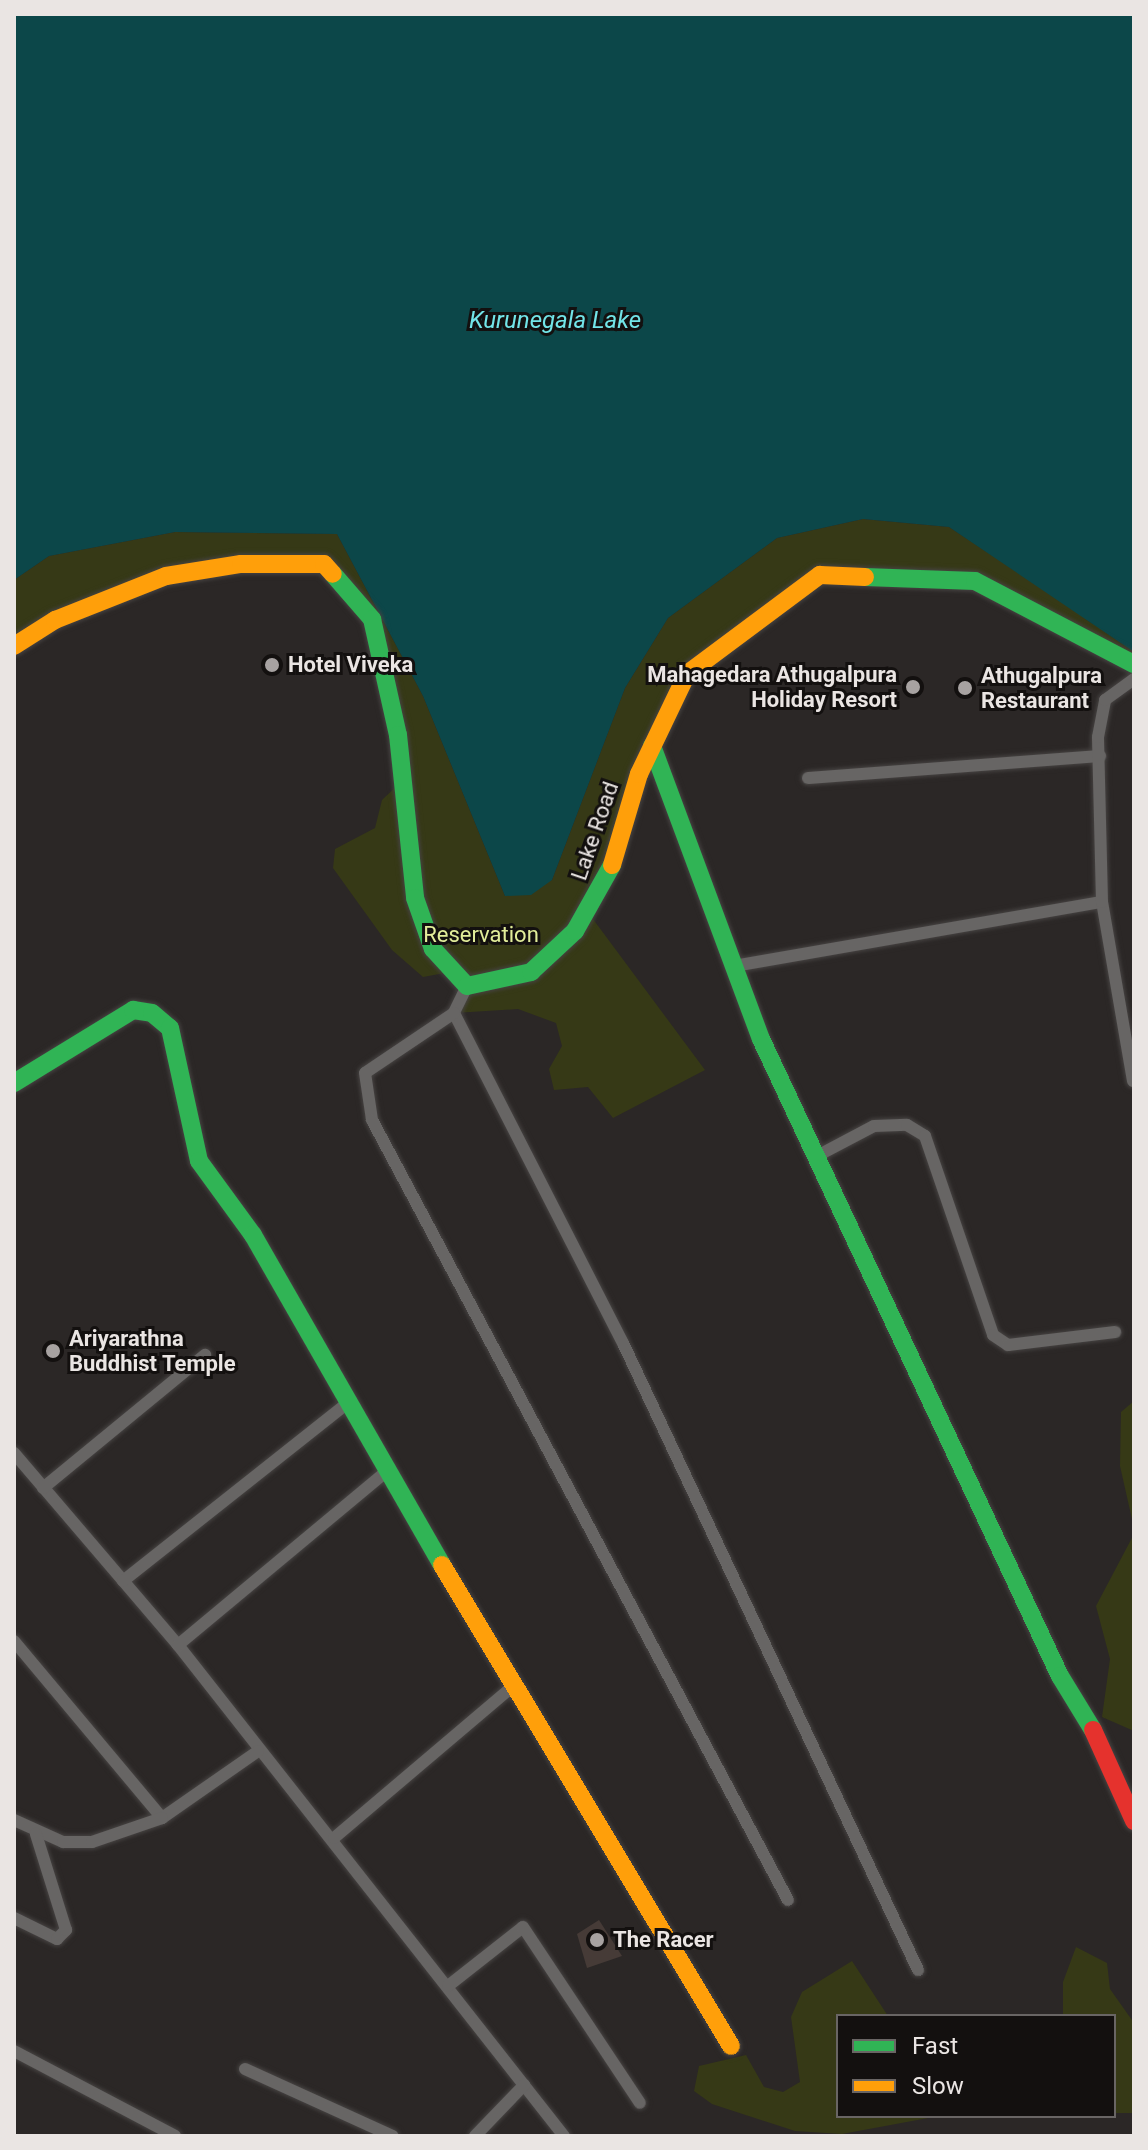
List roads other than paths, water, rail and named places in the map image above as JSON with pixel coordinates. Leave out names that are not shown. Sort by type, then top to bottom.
[{"type":"street","points":[[14,646],[55,620],[166,576],[241,564],[324,564],[372,619],[398,735],[415,898],[433,949],[467,986],[454,1013],[365,1073],[372,1120],[788,1900]]},
{"type":"street","name":"Lake Road","points":[[467,986],[531,972],[575,931],[611,868],[652,746],[687,674],[820,575],[975,581],[1134,664]]},
{"type":"street","points":[[1133,1081],[1102,902],[1100,756],[1105,700],[1134,679]]},
{"type":"street","points":[[652,746],[740,965],[761,1039],[1060,1676],[1109,1757],[1134,1821]]},
{"type":"street","points":[[808,778],[1100,756]]},
{"type":"street","points":[[740,965],[1102,902]]},
{"type":"street","points":[[14,1083],[133,1010],[152,1013],[170,1028],[199,1161],[253,1235],[346,1404],[512,1687],[731,2046]]},
{"type":"street","points":[[454,1013],[623,1343],[918,1970]]},
{"type":"street","points":[[817,1156],[874,1126],[907,1125],[925,1136],[993,1335],[1008,1345],[1115,1332]]},
{"type":"street","points":[[43,1488],[205,1355]]},
{"type":"street","points":[[123,1581],[346,1404]]},
{"type":"street","points":[[14,1453],[178,1645],[258,1751],[334,1838],[564,2136]]},
{"type":"street","points":[[178,1645],[387,1471]]},
{"type":"street","points":[[14,1641],[162,1818]]},
{"type":"street","points":[[334,1838],[512,1687]]},
{"type":"street","points":[[14,1820],[36,1834],[92,1842],[162,1818],[258,1751]]},
{"type":"street","points":[[14,1918],[57,1939],[66,1930],[36,1834]]},
{"type":"street","points":[[448,1986],[523,1927],[640,2103]]},
{"type":"street","points":[[14,2051],[175,2136]]},
{"type":"street","points":[[245,2069],[393,2136]]},
{"type":"street","points":[[475,2136],[524,2085]]},
{"type":"water","name":"Kurunegala Lake","points":[[14,14],[1134,14],[1134,652],[949,527],[863,519],[777,538],[668,618],[625,688],[552,880],[531,895],[505,896],[423,696],[337,534],[175,532],[49,556],[14,580]]},
{"type":"place","name":"Hotel Viveka","points":[[272,665]]},
{"type":"place","name":"Mahagedara Athugalpura Holiday Resort","points":[[913,687]]},
{"type":"place","name":"Athugalpura Restaurant","points":[[965,688]]},
{"type":"place","name":"Ariyarathna Buddhist Temple","points":[[53,1351]]},
{"type":"place","name":"The Racer","points":[[597,1940]]},
{"type":"park label","name":"Reservation","points":[[481,935]]}]
